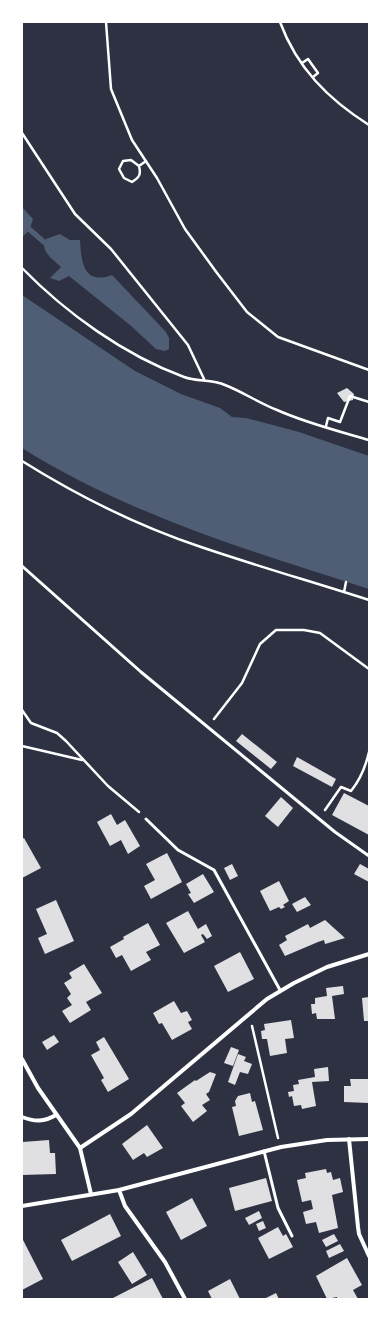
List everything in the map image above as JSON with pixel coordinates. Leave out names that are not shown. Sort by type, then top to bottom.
[{"type":"street","points":[[80,1148],[131,1114],[249,1014],[280,990],[327,967],[369,954]]},
{"type":"street","points":[[22,1058],[38,1088],[56,1115],[73,1135],[80,1148],[91,1194]]},
{"type":"street","points":[[22,1117],[35,1121],[47,1120],[56,1115]]},
{"type":"street","points":[[349,1139],[359,1234],[369,1256]]},
{"type":"street","points":[[22,1206],[119,1190],[280,1147],[312,1142],[369,1139]]},
{"type":"street","points":[[119,1190],[126,1206],[165,1262],[185,1299]]},
{"type":"lane","points":[[22,566],[141,672],[208,728],[319,819],[369,856]]},
{"type":"lane","points":[[146,819],[178,850],[214,870],[280,990]]},
{"type":"lane","points":[[264,1151],[278,1208],[292,1236]]},
{"type":"path","points":[[106,22],[111,88],[132,140],[157,178],[185,229],[247,312],[278,336],[369,370]]},
{"type":"path","points":[[280,22],[294,52],[322,90],[346,111],[369,125]]},
{"type":"path","points":[[302,63],[308,59],[318,73],[312,77]]},
{"type":"path","points":[[22,133],[75,214],[111,249],[188,345],[204,380]]},
{"type":"path","points":[[131,160],[139,166],[141,173],[139,178],[132,182],[124,178],[120,169],[123,161],[131,160]]},
{"type":"path","points":[[139,166],[146,161]]},
{"type":"path","points":[[22,268],[33,279],[92,326],[138,357],[185,377],[227,385],[278,411],[369,440]]},
{"type":"path","points":[[33,279],[37,275]]},
{"type":"path","points":[[326,427],[328,418],[340,422],[350,396],[369,402]]},
{"type":"path","points":[[22,461],[54,481],[135,521],[201,547],[369,600]]},
{"type":"path","points":[[344,592],[346,582]]},
{"type":"path","points":[[208,728],[242,683],[260,644],[276,630],[304,630],[320,633],[369,669]]},
{"type":"path","points":[[22,710],[31,723],[57,733],[108,786],[146,819]]},
{"type":"path","points":[[22,746],[82,760]]},
{"type":"path","points":[[319,819],[341,786],[351,791],[356,785],[369,752]]},
{"type":"path","points":[[249,1014],[280,1147]]},
{"type":"water","points":[[22,207],[33,219],[29,231],[22,237]]},
{"type":"water","points":[[60,234],[70,240],[80,240],[83,263],[89,274],[95,277],[112,275],[166,332],[169,338],[169,349],[165,351],[156,349],[130,325],[69,276],[59,281],[50,278],[61,267],[48,254],[44,247],[44,243],[46,239]]},
{"type":"water","points":[[22,295],[135,371],[181,394],[220,408],[232,417],[246,418],[299,432],[369,456],[369,589],[235,545],[147,512],[63,472],[22,448]]},
{"type":"building","points":[[347,388],[354,394],[353,400],[344,402],[337,393]]},
{"type":"building","points":[[242,734],[277,762],[271,769],[236,741]]},
{"type":"building","points":[[297,757],[336,779],[332,787],[293,766]]},
{"type":"building","points":[[344,793],[369,806],[369,835],[332,815]]},
{"type":"building","points":[[281,797],[293,808],[278,827],[265,816]]},
{"type":"building","points":[[111,814],[117,825],[125,820],[140,846],[128,854],[121,840],[110,846],[97,822]]},
{"type":"building","points":[[24,838],[41,868],[22,878],[22,839]]},
{"type":"building","points":[[167,853],[182,882],[151,899],[144,886],[155,880],[146,864]]},
{"type":"building","points":[[232,864],[238,876],[230,880],[224,868]]},
{"type":"building","points":[[360,864],[369,869],[369,882],[354,874]]},
{"type":"building","points":[[203,874],[214,892],[194,903],[188,894],[191,893],[186,884]]},
{"type":"building","points":[[279,881],[289,901],[283,905],[285,907],[281,909],[279,907],[270,911],[260,891]]},
{"type":"building","points":[[305,897],[311,905],[297,912],[292,904]]},
{"type":"building","points":[[56,900],[74,941],[45,954],[38,938],[47,934],[36,909]]},
{"type":"building","points":[[188,911],[198,929],[206,924],[212,936],[207,939],[203,934],[201,935],[205,942],[184,953],[166,923]]},
{"type":"building","points":[[325,920],[345,938],[325,944],[324,940],[285,956],[279,945],[287,940],[285,936],[308,924],[310,928]]},
{"type":"building","points":[[148,923],[160,945],[146,952],[151,960],[131,971],[122,955],[116,958],[110,947],[124,939],[123,937]]},
{"type":"building","points":[[240,952],[254,979],[228,992],[214,966]]},
{"type":"building","points":[[84,964],[102,993],[86,1002],[91,1010],[70,1023],[62,1011],[72,1005],[67,998],[71,994],[64,983],[72,978],[69,973]]},
{"type":"building","points":[[343,986],[344,994],[332,996],[335,1019],[317,1019],[316,1013],[312,1014],[311,1004],[315,1004],[315,998],[327,996],[326,988]]},
{"type":"building","points":[[369,997],[369,1021],[364,1021],[362,998]]},
{"type":"building","points":[[174,1001],[181,1013],[187,1011],[192,1020],[188,1022],[192,1029],[172,1040],[162,1023],[159,1024],[153,1013]]},
{"type":"building","points":[[291,1020],[294,1038],[285,1039],[287,1053],[270,1056],[267,1039],[262,1039],[261,1031],[265,1030],[264,1024]]},
{"type":"building","points":[[54,1035],[59,1042],[47,1050],[42,1042]]},
{"type":"building","points":[[104,1037],[129,1079],[108,1092],[101,1080],[104,1078],[91,1055],[100,1050],[96,1042]]},
{"type":"building","points":[[231,1047],[239,1050],[233,1066],[224,1063]]},
{"type":"building","points":[[238,1054],[246,1057],[244,1061],[252,1064],[248,1074],[240,1072],[235,1085],[228,1082]]},
{"type":"building","points":[[328,1067],[329,1081],[312,1082],[316,1106],[302,1109],[301,1105],[294,1106],[292,1096],[289,1097],[288,1092],[294,1091],[293,1085],[299,1084],[298,1080],[315,1077],[314,1069]]},
{"type":"building","points":[[210,1072],[216,1074],[209,1092],[206,1094],[210,1100],[202,1105],[207,1111],[193,1122],[181,1106],[185,1103],[177,1093],[195,1080],[196,1081]]},
{"type":"building","points":[[350,1079],[369,1079],[369,1103],[344,1102],[344,1086],[351,1086]]},
{"type":"building","points":[[250,1093],[252,1102],[255,1101],[263,1130],[239,1136],[232,1107],[236,1106],[235,1101],[238,1096]]},
{"type":"building","points":[[147,1125],[163,1148],[147,1157],[144,1153],[133,1160],[122,1144]]},
{"type":"building","points":[[49,1140],[50,1153],[55,1153],[56,1174],[22,1175],[22,1142]]},
{"type":"building","points":[[326,1169],[327,1173],[331,1172],[333,1180],[340,1178],[343,1192],[332,1195],[338,1228],[319,1233],[316,1222],[306,1224],[303,1212],[313,1209],[311,1200],[302,1202],[297,1180],[306,1178],[305,1173]]},
{"type":"building","points":[[266,1178],[272,1201],[235,1211],[229,1188]]},
{"type":"building","points":[[192,1198],[207,1226],[181,1240],[166,1212]]},
{"type":"building","points":[[259,1211],[262,1218],[249,1225],[245,1218]]},
{"type":"building","points":[[110,1214],[121,1236],[72,1261],[61,1240]]},
{"type":"building","points":[[263,1221],[266,1228],[259,1231],[256,1224]]},
{"type":"building","points":[[278,1227],[283,1236],[286,1234],[293,1247],[269,1259],[258,1238]]},
{"type":"building","points":[[334,1234],[338,1241],[326,1247],[322,1240]]},
{"type":"building","points":[[22,1238],[43,1279],[22,1290]]},
{"type":"building","points":[[340,1244],[344,1251],[329,1258],[326,1251]]},
{"type":"building","points":[[133,1252],[147,1275],[132,1284],[118,1262]]},
{"type":"building","points":[[347,1258],[362,1285],[353,1290],[358,1299],[337,1299],[337,1297],[327,1299],[316,1276]]},
{"type":"building","points":[[152,1278],[163,1299],[111,1299]]},
{"type":"building","points":[[230,1279],[240,1299],[212,1299],[208,1291]]},
{"type":"building","points":[[276,1293],[279,1299],[266,1298]]},
{"type":"waterway","points":[[29,229],[44,242]]}]
